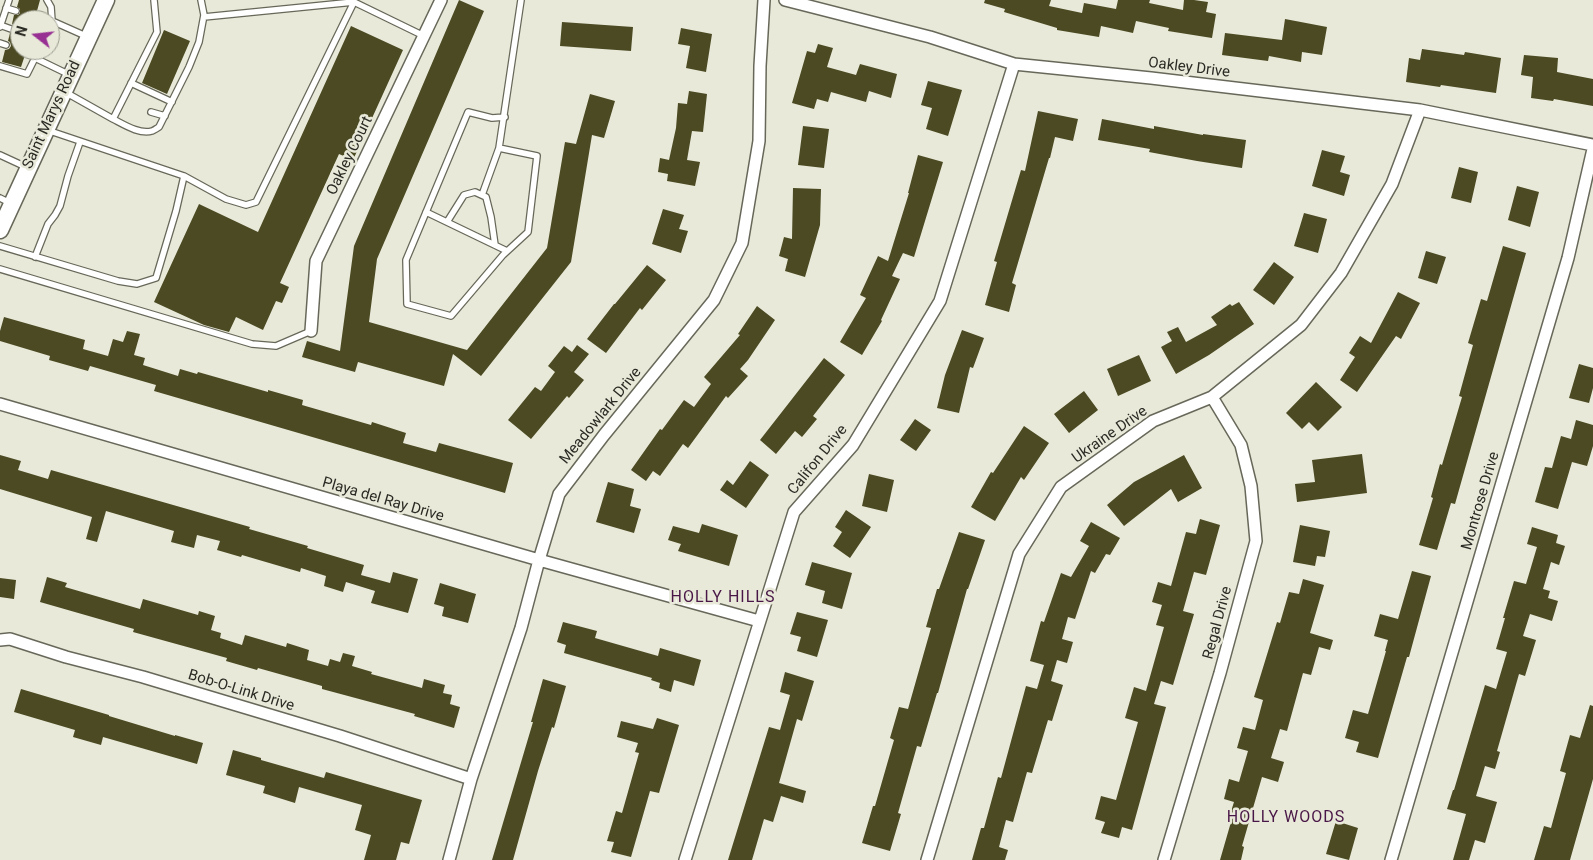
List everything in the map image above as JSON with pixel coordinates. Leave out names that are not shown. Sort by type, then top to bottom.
[{"type":"main road","name":"Saint Marys Road","points":[[0,230],[6,201],[28,167],[106,0]]},
{"type":"street","name":"Oakley Court","points":[[311,331],[316,261],[441,0]]},
{"type":"street","name":"Meadowlark Drive","points":[[449,860],[471,779],[521,628],[538,560],[559,494],[714,300],[742,242],[759,140],[760,66],[764,0]]},
{"type":"street","name":"Oakley Drive","points":[[785,0],[930,37],[1014,64],[1151,78],[1420,110],[1593,147]]},
{"type":"street","name":"Califon Drive","points":[[686,860],[794,512],[853,445],[940,301],[1014,64]]},
{"type":"street","name":"Ukraine Drive","points":[[927,860],[1020,554],[1061,487],[1153,421],[1212,397],[1301,325],[1341,274],[1392,184],[1420,110]]},
{"type":"street","name":"Montrose Drive","points":[[1391,860],[1568,258],[1593,147]]},
{"type":"street","name":"Regal Drive","points":[[1164,860],[1220,673],[1256,541],[1252,486],[1241,445],[1212,397]]},
{"type":"street","name":"Playa del Ray Drive","points":[[0,404],[538,560],[759,621]]},
{"type":"street","name":"Bob-O-Link Drive","points":[[0,640],[10,639],[66,657],[143,677],[340,736],[471,779]]},
{"type":"lane","points":[[0,26],[8,0]]},
{"type":"lane","points":[[113,119],[157,32],[154,0]]},
{"type":"lane","points":[[63,92],[126,126],[143,131],[152,131],[159,127],[189,67],[199,42],[204,18],[201,0]]},
{"type":"lane","points":[[482,195],[499,148],[521,0]]},
{"type":"lane","points":[[204,18],[354,1],[424,36]]},
{"type":"lane","points":[[45,130],[184,176],[226,199],[246,205],[256,202],[354,1]]},
{"type":"lane","points":[[6,8],[13,10]]},
{"type":"lane","points":[[60,26],[88,38]]},
{"type":"lane","points":[[0,66],[27,74],[34,60]]},
{"type":"lane","points":[[46,60],[70,75]]},
{"type":"lane","points":[[131,83],[172,102]]},
{"type":"lane","points":[[120,105],[127,107]]},
{"type":"lane","points":[[151,112],[165,116]]},
{"type":"lane","points":[[499,148],[537,156],[528,232],[507,251],[451,316],[407,304],[406,260],[468,112],[492,118],[505,117]]},
{"type":"lane","points":[[35,256],[48,224],[60,206],[80,142]]},
{"type":"lane","points":[[0,155],[28,167]]},
{"type":"lane","points":[[0,246],[118,281],[137,284],[156,278],[176,211],[184,176]]},
{"type":"lane","points":[[447,222],[464,195],[475,192],[482,195],[486,197],[490,210],[495,245]]},
{"type":"lane","points":[[426,212],[507,251]]},
{"type":"lane","points":[[0,269],[252,344],[276,346],[311,331]]},
{"type":"building","points":[[19,0],[40,0],[37,10],[20,10],[17,7]]},
{"type":"building","points":[[459,0],[484,11],[377,259],[369,322],[467,350],[547,248],[565,142],[576,144],[590,94],[615,101],[604,138],[592,135],[571,262],[481,376],[453,354],[444,386],[358,362],[355,372],[302,357],[307,341],[340,351],[354,246]]},
{"type":"building","points":[[985,0],[1051,0],[1049,6],[1082,13],[1084,3],[1116,9],[1118,0],[1150,0],[1149,3],[1183,10],[1184,0],[1194,0],[1208,2],[1206,12],[1216,14],[1212,38],[1168,31],[1169,28],[1136,21],[1133,33],[1101,26],[1099,37],[1057,30],[1057,28],[1004,12],[1005,9],[984,3]]},
{"type":"building","points":[[1285,19],[1327,27],[1322,55],[1302,52],[1301,62],[1269,56],[1268,61],[1222,55],[1225,33],[1282,40]]},
{"type":"building","points":[[562,22],[633,27],[631,51],[560,46]]},
{"type":"building","points":[[351,26],[403,50],[353,160],[339,154],[280,283],[289,287],[282,303],[276,301],[263,330],[236,317],[229,332],[204,325],[154,302],[199,204],[258,232]]},
{"type":"building","points":[[681,28],[712,34],[706,72],[686,68],[690,46],[678,44]]},
{"type":"building","points":[[164,30],[190,41],[167,94],[142,83]]},
{"type":"building","points":[[818,44],[833,48],[827,67],[856,75],[860,64],[897,74],[891,98],[869,91],[866,102],[831,92],[828,102],[817,99],[814,109],[792,103],[807,51],[815,53]]},
{"type":"building","points":[[10,48],[10,60],[23,60],[21,67],[2,62],[5,50]]},
{"type":"building","points":[[1422,49],[1464,55],[1465,52],[1501,58],[1496,93],[1406,82],[1409,58],[1420,60]]},
{"type":"building","points":[[1524,55],[1558,58],[1557,72],[1593,79],[1593,106],[1554,99],[1553,101],[1531,98],[1533,77],[1521,75]]},
{"type":"building","points":[[928,81],[962,90],[948,136],[926,129],[932,108],[921,105]]},
{"type":"building","points":[[689,91],[707,94],[703,132],[692,131],[687,160],[700,162],[695,186],[667,181],[668,174],[658,172],[660,158],[669,160],[676,128],[678,103],[687,104]]},
{"type":"building","points":[[1038,111],[1078,119],[1073,141],[1055,137],[1012,283],[1016,285],[1009,312],[985,305],[997,262],[994,261],[1021,170],[1025,171]]},
{"type":"building","points":[[1102,119],[1154,129],[1154,126],[1203,135],[1246,140],[1242,168],[1149,152],[1150,149],[1098,140]]},
{"type":"building","points":[[803,126],[829,129],[824,168],[798,165]]},
{"type":"building","points":[[1322,150],[1345,156],[1340,172],[1350,175],[1344,196],[1312,186]]},
{"type":"building","points":[[918,155],[943,162],[914,257],[903,253],[892,276],[900,279],[882,321],[862,355],[840,342],[866,298],[860,295],[878,256],[888,261],[909,193]]},
{"type":"building","points":[[1459,167],[1478,172],[1471,203],[1451,198]]},
{"type":"building","points":[[1517,186],[1539,192],[1530,227],[1508,220]]},
{"type":"building","points":[[793,188],[821,189],[820,225],[805,277],[785,271],[788,259],[779,256],[784,237],[792,239]]},
{"type":"building","points":[[663,209],[684,215],[679,229],[688,231],[681,253],[652,244]]},
{"type":"building","points":[[1304,213],[1327,219],[1318,253],[1294,246]]},
{"type":"building","points":[[1503,246],[1526,253],[1455,504],[1451,503],[1437,550],[1419,545],[1433,498],[1431,497],[1440,464],[1442,465],[1462,397],[1459,396],[1473,345],[1468,343],[1481,299],[1487,301]]},
{"type":"building","points":[[1426,251],[1446,257],[1437,284],[1418,278]]},
{"type":"building","points":[[1274,262],[1294,277],[1274,305],[1253,290]]},
{"type":"building","points":[[647,265],[666,280],[642,310],[640,308],[606,353],[587,339]]},
{"type":"building","points":[[1398,292],[1420,303],[1401,339],[1396,336],[1357,392],[1340,380],[1355,357],[1349,353],[1360,336],[1371,343]]},
{"type":"building","points":[[1239,302],[1254,324],[1209,355],[1176,374],[1161,347],[1172,341],[1167,332],[1178,327],[1186,342],[1217,325],[1211,317],[1230,304],[1232,306]]},
{"type":"building","points":[[757,306],[775,320],[740,369],[748,376],[728,398],[726,396],[688,448],[683,444],[660,476],[653,471],[646,481],[631,470],[660,429],[662,430],[684,400],[694,407],[711,384],[704,377],[740,335],[738,334]]},
{"type":"building","points":[[4,317],[85,340],[83,349],[108,356],[113,339],[123,342],[127,331],[140,334],[134,355],[145,358],[143,365],[178,376],[180,369],[197,374],[198,372],[303,400],[302,405],[371,425],[372,422],[406,433],[403,443],[436,452],[439,443],[513,463],[505,493],[154,391],[156,385],[90,366],[88,371],[49,360],[50,356],[0,341],[0,331]]},
{"type":"building","points":[[962,330],[984,338],[973,368],[970,367],[959,413],[937,408],[945,375]]},
{"type":"building","points":[[577,345],[589,354],[574,372],[584,380],[569,398],[567,396],[531,439],[508,420],[535,387],[541,391],[555,372],[548,366],[564,346],[572,352]]},
{"type":"building","points":[[1139,355],[1151,381],[1118,396],[1107,369]]},
{"type":"building","points":[[824,358],[845,375],[813,416],[817,419],[802,437],[795,431],[776,454],[760,440]]},
{"type":"building","points":[[1579,364],[1593,368],[1593,388],[1589,403],[1569,398]]},
{"type":"building","points":[[1316,382],[1342,407],[1318,431],[1309,422],[1302,429],[1286,413]]},
{"type":"building","points":[[1084,391],[1098,410],[1069,433],[1054,414]]},
{"type":"building","points":[[915,419],[931,430],[916,451],[900,440]]},
{"type":"building","points":[[1576,420],[1593,425],[1593,446],[1587,466],[1572,462],[1558,509],[1535,502],[1545,467],[1552,468],[1561,436],[1571,439]]},
{"type":"building","points":[[1024,426],[1049,443],[1024,480],[1021,477],[995,521],[971,507],[991,472],[993,473]]},
{"type":"building","points":[[1362,454],[1367,493],[1297,502],[1295,484],[1315,482],[1312,460]]},
{"type":"building","points":[[0,455],[21,461],[18,470],[48,479],[51,470],[250,527],[249,529],[308,546],[307,548],[364,565],[361,575],[390,583],[393,572],[418,579],[408,613],[371,603],[375,591],[346,582],[343,592],[324,586],[326,576],[301,568],[300,572],[242,555],[241,557],[217,550],[220,541],[197,535],[194,548],[171,542],[174,531],[106,511],[97,542],[86,539],[92,517],[0,489]]},
{"type":"building","points":[[1184,455],[1202,488],[1178,502],[1171,489],[1124,526],[1107,505],[1134,482]]},
{"type":"building","points":[[750,461],[769,475],[746,508],[720,490],[727,480],[733,485]]},
{"type":"building","points":[[869,474],[894,480],[887,512],[862,506]]},
{"type":"building","points":[[608,482],[634,489],[630,506],[641,509],[634,533],[596,522]]},
{"type":"building","points":[[846,510],[871,527],[850,558],[833,546],[842,532],[835,527]]},
{"type":"building","points":[[1200,519],[1220,525],[1206,575],[1194,572],[1183,611],[1194,614],[1173,685],[1161,681],[1154,704],[1166,707],[1132,830],[1122,827],[1119,838],[1101,833],[1105,822],[1095,819],[1101,796],[1116,800],[1138,722],[1125,718],[1134,687],[1146,691],[1164,627],[1156,625],[1162,605],[1152,602],[1158,582],[1171,586],[1186,532],[1196,534]]},
{"type":"building","points":[[1091,522],[1120,538],[1110,555],[1106,554],[1095,573],[1091,571],[1075,619],[1068,617],[1062,639],[1073,642],[1067,663],[1057,660],[1051,681],[1063,685],[1052,721],[1048,720],[1032,773],[1027,772],[1013,822],[1006,820],[999,847],[1008,850],[1005,860],[972,860],[981,828],[984,828],[998,777],[1001,778],[1026,686],[1037,689],[1044,665],[1030,661],[1041,621],[1044,622],[1061,573],[1071,577],[1089,546],[1080,541]]},
{"type":"building","points":[[702,524],[738,535],[729,566],[678,551],[681,544],[668,540],[673,526],[699,533]]},
{"type":"building","points":[[1300,525],[1330,531],[1325,557],[1317,556],[1315,566],[1293,562]]},
{"type":"building","points":[[1532,527],[1558,535],[1556,543],[1565,546],[1559,565],[1551,562],[1543,589],[1550,591],[1548,598],[1558,601],[1552,621],[1530,614],[1523,636],[1536,640],[1525,676],[1519,674],[1497,751],[1500,752],[1495,769],[1485,766],[1476,796],[1497,802],[1485,843],[1475,840],[1469,860],[1453,860],[1466,814],[1447,809],[1485,685],[1496,689],[1507,652],[1496,649],[1505,618],[1503,618],[1514,581],[1526,584],[1537,547],[1527,544]]},
{"type":"building","points":[[959,532],[985,540],[967,589],[921,747],[917,746],[898,813],[901,814],[890,851],[862,843],[894,740],[890,738],[899,707],[908,709],[931,628],[926,627],[937,589],[939,589]]},
{"type":"building","points":[[812,562],[852,573],[842,609],[822,603],[825,591],[805,585]]},
{"type":"building","points":[[1412,571],[1431,576],[1409,657],[1407,657],[1378,758],[1356,752],[1359,742],[1345,738],[1353,710],[1368,714],[1386,651],[1388,640],[1374,636],[1380,614],[1398,619]]},
{"type":"building","points":[[47,577],[67,583],[65,587],[140,609],[143,599],[198,615],[199,611],[215,616],[211,630],[221,633],[220,638],[242,645],[245,635],[286,647],[287,643],[309,650],[307,660],[328,666],[330,659],[340,662],[343,653],[355,656],[352,666],[372,672],[371,674],[422,688],[424,679],[445,685],[443,693],[452,695],[450,704],[460,707],[454,728],[414,716],[415,714],[322,689],[322,686],[226,661],[227,658],[133,632],[134,629],[40,602]]},
{"type":"building","points":[[0,578],[16,580],[14,599],[0,597]]},
{"type":"building","points":[[1303,579],[1324,585],[1310,633],[1333,640],[1330,650],[1319,647],[1311,675],[1303,673],[1287,731],[1280,729],[1271,758],[1284,762],[1278,782],[1262,777],[1242,846],[1244,847],[1241,860],[1220,860],[1231,822],[1228,821],[1234,802],[1224,799],[1229,779],[1239,782],[1248,751],[1237,748],[1243,727],[1255,730],[1263,700],[1254,697],[1277,622],[1280,623],[1289,592],[1299,594]]},
{"type":"building","points":[[440,583],[476,594],[468,623],[442,616],[444,607],[434,604]]},
{"type":"building","points":[[797,612],[828,620],[817,657],[797,651],[801,637],[790,634]]},
{"type":"building","points":[[563,622],[597,631],[595,638],[658,656],[660,648],[701,660],[694,686],[674,680],[671,692],[659,688],[660,683],[651,680],[652,678],[564,653],[566,645],[557,642]]},
{"type":"building","points":[[785,672],[814,681],[802,721],[797,719],[779,783],[806,791],[803,803],[781,796],[773,822],[764,819],[752,860],[728,860],[769,727],[780,730],[790,695],[780,692]]},
{"type":"building","points":[[543,679],[566,686],[554,728],[552,727],[538,771],[513,860],[492,860],[533,722],[531,722]]},
{"type":"building","points":[[21,689],[203,743],[197,764],[103,737],[101,745],[73,737],[75,730],[14,712]]},
{"type":"building","points":[[1590,705],[1593,706],[1593,779],[1570,860],[1534,860],[1544,826],[1551,828],[1566,773],[1560,771],[1570,735],[1580,738]]},
{"type":"building","points":[[657,718],[679,725],[659,793],[650,791],[631,857],[611,852],[614,842],[607,841],[616,811],[622,813],[639,753],[635,752],[638,743],[617,737],[621,721],[653,729]]},
{"type":"building","points":[[233,750],[324,778],[326,772],[422,800],[409,844],[401,842],[396,860],[364,860],[371,835],[355,830],[362,805],[299,787],[295,803],[263,793],[265,786],[226,775]]},
{"type":"building","points":[[1336,821],[1358,828],[1349,860],[1326,854]]},
{"type":"district","name":"HOLLY HILLS","points":[[723,598]]},
{"type":"district","name":"HOLLY WOODS","points":[[1286,818]]}]
